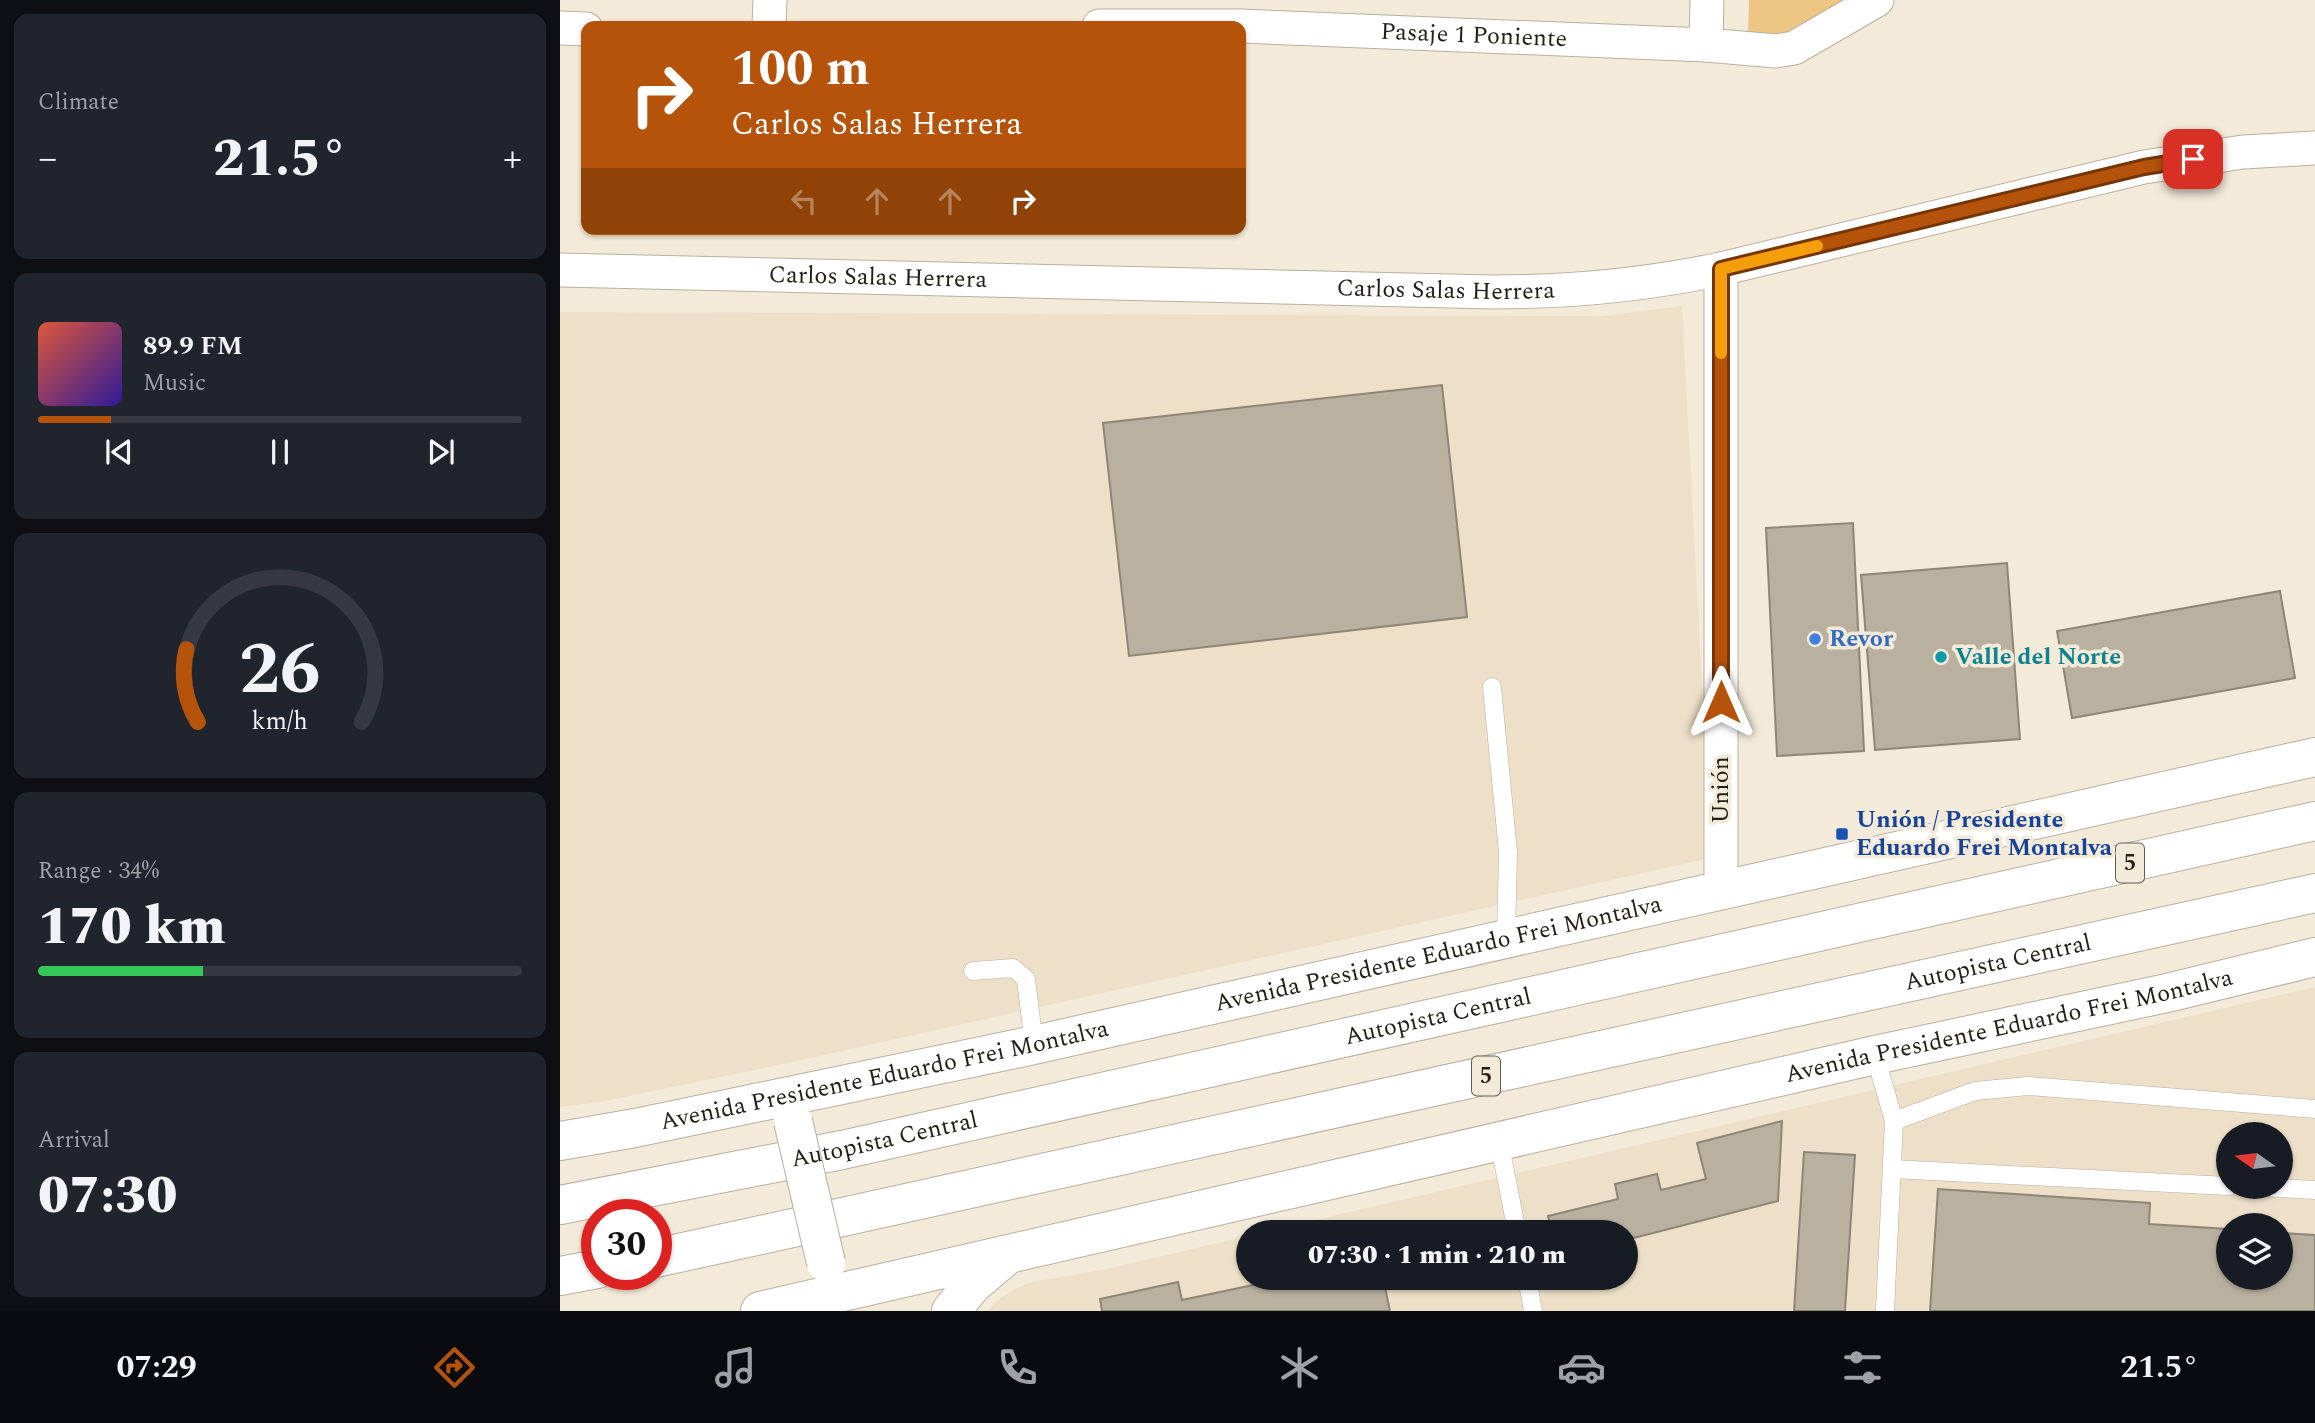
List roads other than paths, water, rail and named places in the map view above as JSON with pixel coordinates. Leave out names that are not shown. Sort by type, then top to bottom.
[{"type":"main road","name":"Avenida Presidente Eduardo Frei Montalva","points":[[560,1141],[635,1128],[1034,1045],[2315,757]]},
{"type":"main road","name":"Autopista Central","points":[[560,1205],[842,1150],[2315,821]]},
{"type":"main road","name":"Autopista Central","points":[[672,1254],[2315,893]]},
{"type":"main road","name":"Avenida Presidente Eduardo Frei Montalva","points":[[760,1311],[1875,1055],[2167,993],[2315,957]]},
{"type":"main road","points":[[793,1121],[826,1263]]},
{"type":"main road","points":[[951,1311],[972,1285],[1011,1252]]},
{"type":"main road","points":[[560,1276],[581,1272]]},
{"type":"street","points":[[769,21],[770,0]]},
{"type":"street","points":[[1706,45],[1707,0]]},
{"type":"street","name":"Pasaje 1 Poniente","points":[[1246,26],[1706,45],[1776,51],[1794,48],[1877,0]]},
{"type":"street","name":"Pasaje 1 Poniente","points":[[1135,21],[1199,12],[1225,21]]},
{"type":"street","points":[[560,28],[581,29]]},
{"type":"street","name":"Carlos Salas Herrera","points":[[560,270],[1537,292],[1623,286],[1721,269],[2144,167],[2243,152],[2315,148]]},
{"type":"street","name":"Unión","points":[[1721,269],[1721,891]]},
{"type":"lane","points":[[1492,687],[1508,852],[1506,939]]},
{"type":"lane","points":[[973,971],[1013,968],[1026,979],[1034,1045]]},
{"type":"lane","points":[[1875,1055],[1894,1121],[1885,1311]]},
{"type":"lane","points":[[1894,1121],[1975,1091],[2028,1086],[2315,1109]]},
{"type":"lane","points":[[1499,1141],[1515,1220]]},
{"type":"lane","points":[[1892,1169],[2216,1185]]},
{"type":"lane","points":[[2293,1189],[2315,1190]]},
{"type":"lane","points":[[1529,1290],[1533,1311]]},
{"type":"place","name":"Revor","points":[[1815,639]]},
{"type":"place","name":"Valle del Norte","points":[[1941,657]]},
{"type":"place","name":"Unión / Presidente Eduardo Frei Montalva","points":[[1842,834]]}]
